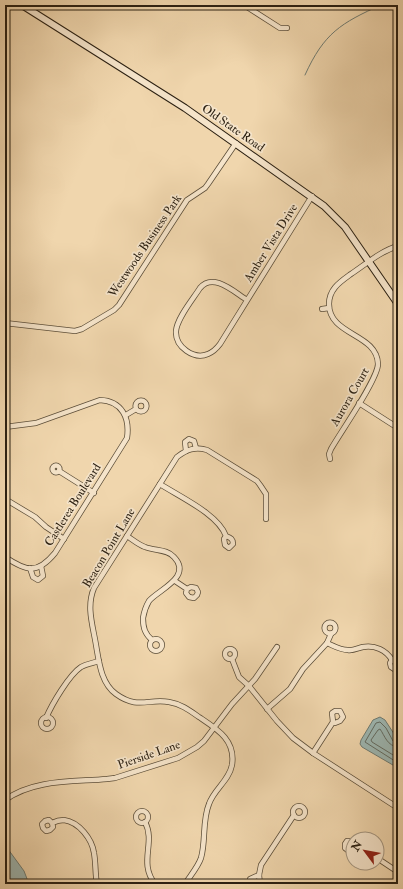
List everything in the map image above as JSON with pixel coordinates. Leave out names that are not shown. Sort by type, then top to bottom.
[{"type":"street","points":[[244,5],[280,28],[287,28]]},
{"type":"street","name":"Old State Road","points":[[26,6],[185,108],[312,196],[341,223],[398,302]]},
{"type":"street","name":"Westwoods Business Park","points":[[5,324],[75,331],[82,329],[114,310],[119,305],[187,200],[205,188],[236,143]]},
{"type":"street","name":"Amber Vista Drive","points":[[247,300],[219,282],[211,281],[204,284],[178,323],[176,333],[179,343],[185,349],[195,354],[204,355],[212,352],[220,344],[312,196]]},
{"type":"street","points":[[322,309],[329,308],[330,298],[335,287],[369,262],[393,247],[398,246]]},
{"type":"street","name":"Aurora Court","points":[[329,308],[338,324],[365,342],[373,350],[376,355],[378,365],[376,375],[331,449],[329,454],[330,460]]},
{"type":"street","points":[[5,427],[36,423],[100,400],[111,402],[126,415],[136,408]]},
{"type":"street","points":[[359,403],[398,428]]},
{"type":"street","name":"Castlerea Boulevard","points":[[30,568],[33,578],[38,580],[43,576],[41,566],[48,562],[64,539],[127,438],[128,427],[126,415]]},
{"type":"street","points":[[186,451],[185,442],[189,438],[194,441],[196,448],[207,450],[257,482],[266,494],[266,519]]},
{"type":"street","name":"Beacon Point Lane","points":[[185,884],[201,856],[204,828],[209,803],[228,776],[232,766],[230,744],[225,736],[215,727],[177,704],[167,702],[140,704],[123,698],[112,690],[105,681],[99,660],[89,609],[94,588],[177,457],[186,451],[196,448]]},
{"type":"street","points":[[59,471],[94,493]]},
{"type":"street","points":[[160,484],[215,519],[226,536]]},
{"type":"street","points":[[5,498],[35,517],[46,527],[64,539]]},
{"type":"street","points":[[127,536],[144,547],[167,552],[175,558],[179,569],[175,581],[150,601],[144,612],[144,629],[152,640]]},
{"type":"street","points":[[5,557],[19,566],[30,568],[41,566]]},
{"type":"street","points":[[175,581],[187,589]]},
{"type":"street","points":[[267,709],[290,689],[303,669],[327,643],[331,634]]},
{"type":"street","points":[[327,643],[339,649],[349,650],[363,647],[374,647],[388,653],[392,660],[390,663],[391,667],[394,670],[398,669]]},
{"type":"street","name":"Pierside Lane","points":[[5,800],[33,787],[52,783],[115,778],[178,758],[204,741],[232,704],[249,686],[277,647]]},
{"type":"street","points":[[232,659],[239,677],[249,686],[293,738],[313,753],[398,808]]},
{"type":"street","points":[[46,718],[51,706],[74,673],[83,666],[99,660]]},
{"type":"street","points":[[392,660],[398,660]]},
{"type":"street","points":[[313,753],[332,722]]},
{"type":"street","points":[[260,884],[259,875],[263,860],[294,815]]},
{"type":"street","points":[[52,823],[68,821],[80,828],[88,837],[94,853],[97,884]]},
{"type":"street","points":[[145,822],[148,827],[149,837],[146,857],[147,868],[154,884]]},
{"type":"street","points":[[385,863],[398,872]]},
{"type":"street","points":[[249,884],[249,880],[251,878],[259,875]]},
{"type":"water","points":[[380,717],[385,720],[398,740],[398,768],[362,747],[360,744],[373,720]]},
{"type":"water","points":[[5,845],[24,871],[29,884],[5,884]]},
{"type":"waterway","points":[[305,75],[319,49],[335,31],[344,24],[381,5]]}]
